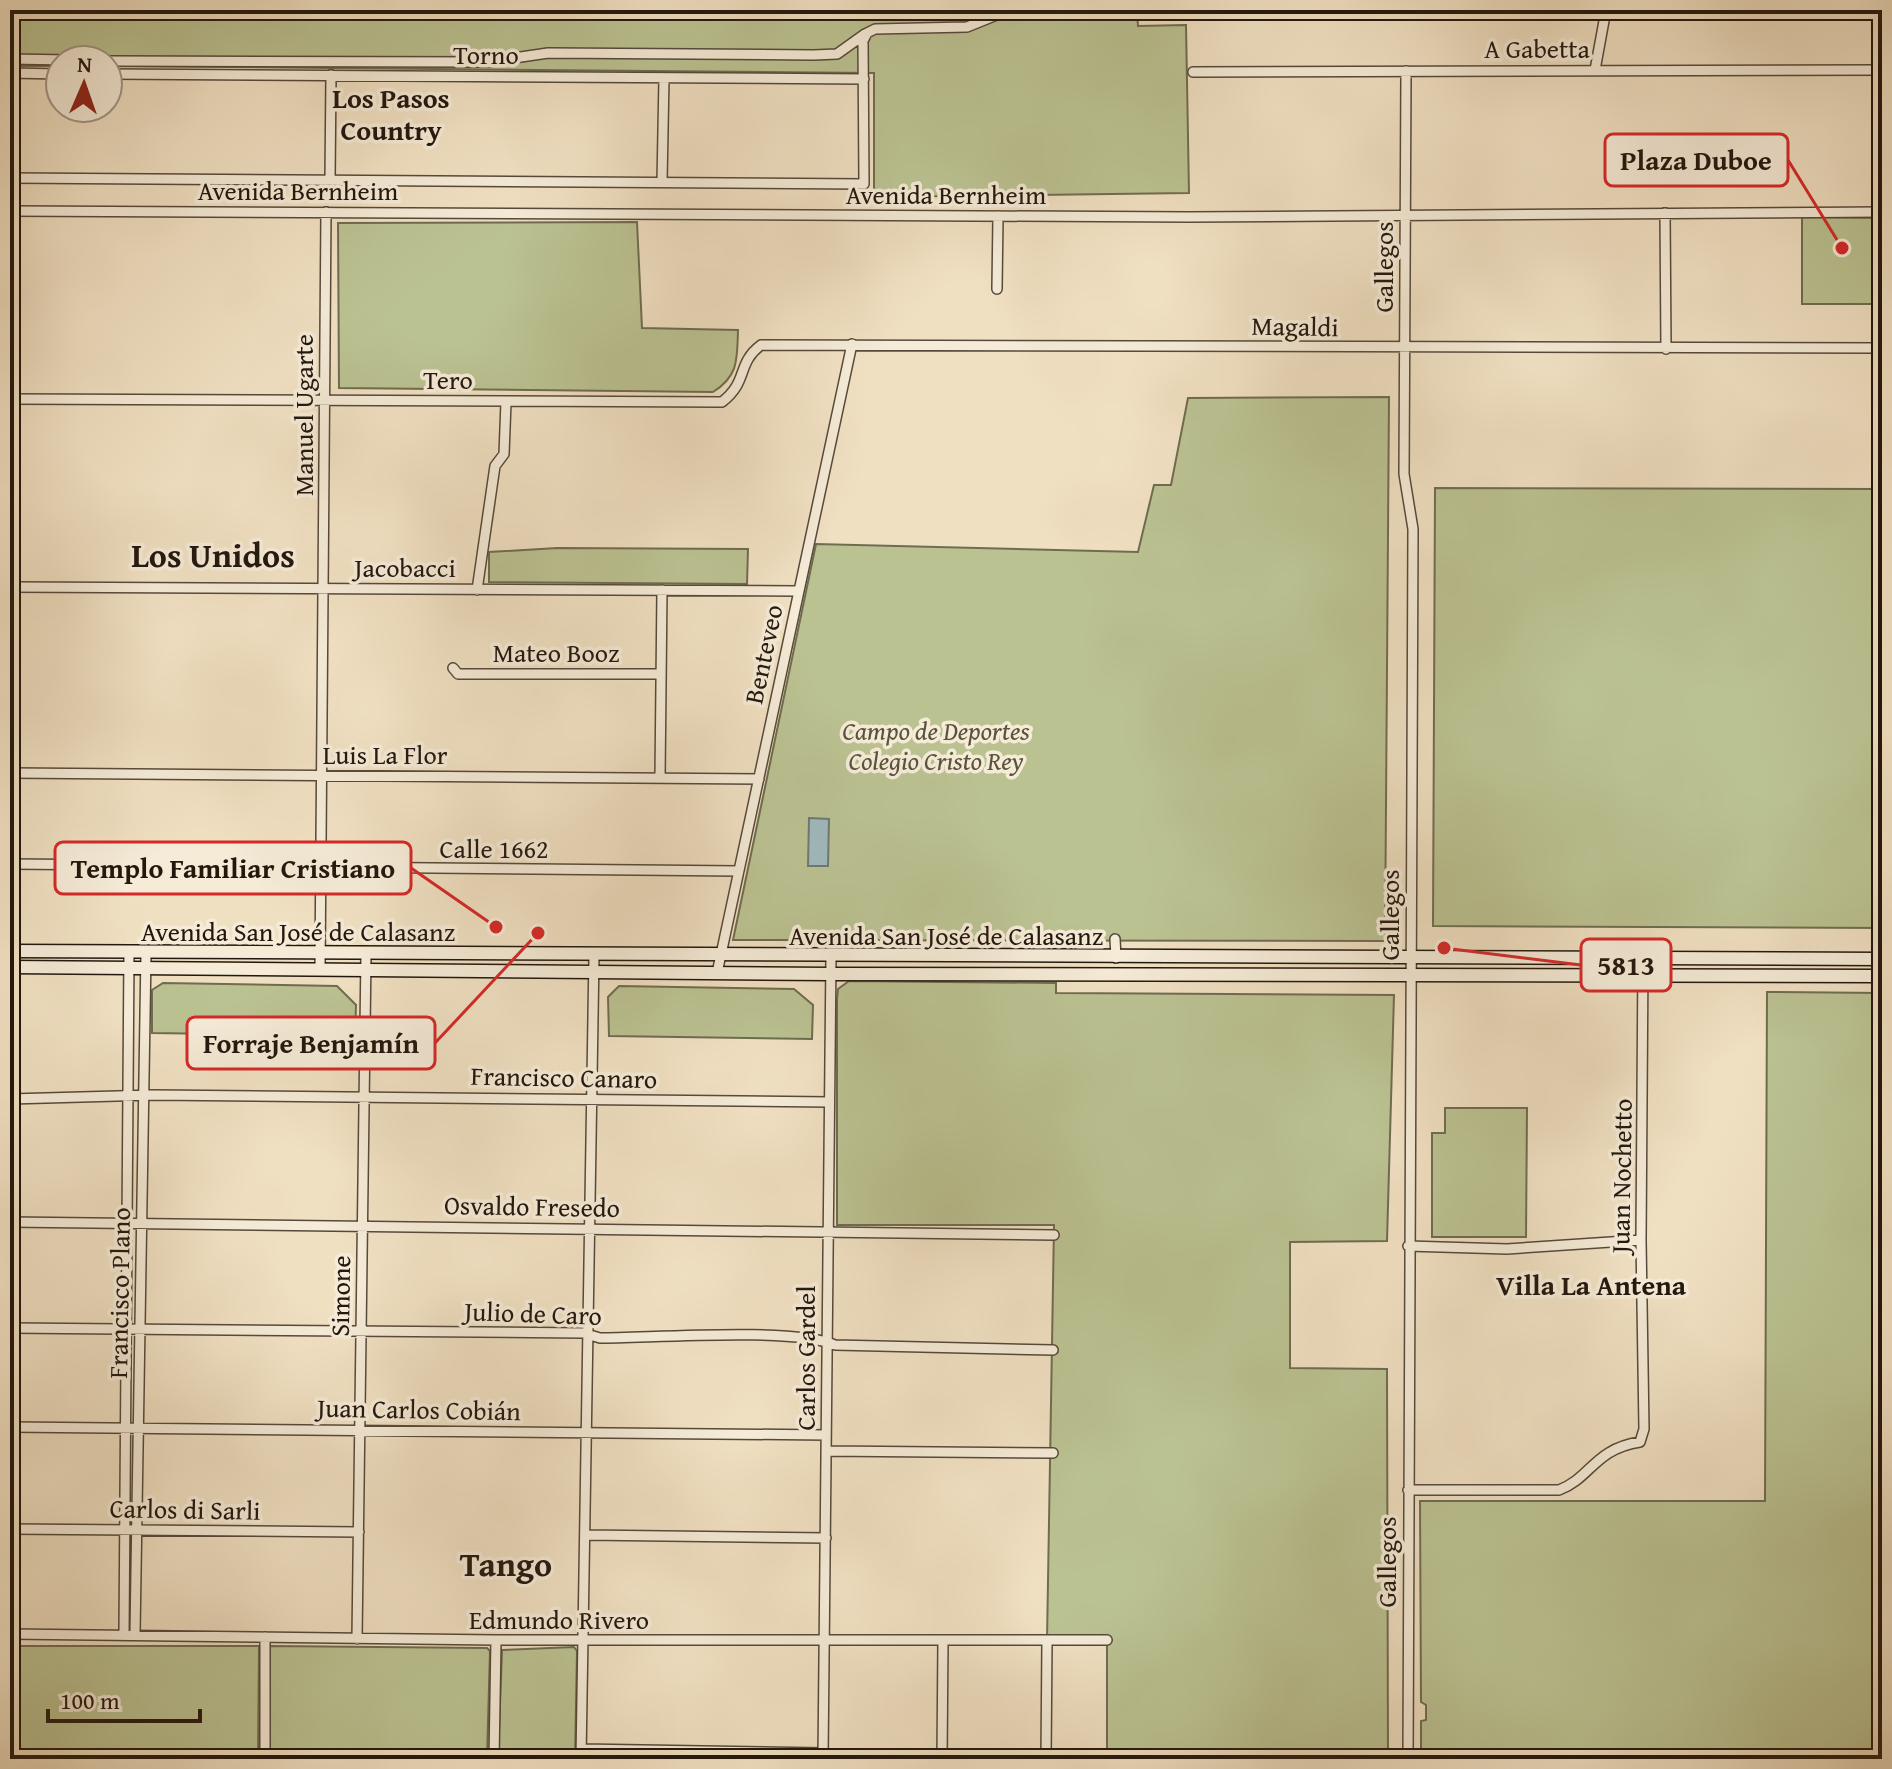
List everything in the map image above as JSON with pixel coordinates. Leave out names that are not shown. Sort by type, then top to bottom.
[{"type":"main road","name":"Avenida San José de Calasanz","points":[[10,951],[831,957],[1882,959]]},
{"type":"main road","name":"Avenida San José de Calasanz","points":[[10,967],[830,974],[1882,976]]},
{"type":"street","points":[[980,22],[984,10]]},
{"type":"street","points":[[124,61],[487,62],[548,53],[837,54],[875,29],[967,27],[1009,10]]},
{"type":"street","points":[[1595,70],[1606,10]]},
{"type":"street","points":[[10,178],[864,184],[863,41],[867,33]]},
{"type":"street","points":[[10,59],[44,60]]},
{"type":"street","name":"A Gabetta","points":[[1193,72],[1882,70]]},
{"type":"street","name":"Gallegos","points":[[1406,71],[1404,474],[1413,529],[1408,1759]]},
{"type":"street","points":[[10,73],[44,74]]},
{"type":"street","name":"Torno","points":[[124,74],[864,79]]},
{"type":"street","points":[[330,180],[331,75]]},
{"type":"street","points":[[662,182],[664,78]]},
{"type":"street","name":"Avenida Bernheim","points":[[10,211],[998,216],[1882,212]]},
{"type":"street","name":"Manuel Ugarte","points":[[320,969],[326,590],[326,212]]},
{"type":"street","points":[[1665,213],[1666,349]]},
{"type":"street","points":[[997,289],[998,216]]},
{"type":"street","name":"Tero","points":[[10,399],[722,402],[737,390],[748,355],[761,345],[852,344]]},
{"type":"street","name":"Magaldi","points":[[852,344],[1404,349],[1882,348]]},
{"type":"street","name":"Benteveo","points":[[717,973],[852,344]]},
{"type":"street","points":[[477,590],[495,466],[504,454],[506,402]]},
{"type":"street","name":"Jacobacci","points":[[10,587],[799,591]]},
{"type":"street","points":[[660,778],[662,590]]},
{"type":"street","name":"Mateo Booz","points":[[453,668],[458,674],[661,674]]},
{"type":"street","name":"Luis La Flor","points":[[10,773],[759,779]]},
{"type":"street","name":"Calle 1662","points":[[10,864],[321,870],[739,871]]},
{"type":"street","points":[[1115,939],[1116,958]]},
{"type":"street","name":"Francisco Plano","points":[[124,1634],[129,952]]},
{"type":"street","name":"Francisco Plano","points":[[135,1634],[146,953]]},
{"type":"street","name":"Simone","points":[[357,1639],[366,954]]},
{"type":"street","points":[[594,955],[589,1434],[581,1754],[824,1756]]},
{"type":"street","name":"Carlos Gardel","points":[[824,1756],[831,957]]},
{"type":"street","name":"Juan Nochetto","points":[[1408,1490],[1559,1490],[1570,1486],[1593,1462],[1608,1452],[1640,1442],[1644,1429],[1641,1240],[1643,958]]},
{"type":"street","name":"Francisco Canaro","points":[[10,1099],[144,1096],[829,1102]]},
{"type":"street","name":"Osvaldo Fresedo","points":[[10,1222],[1054,1235]]},
{"type":"street","points":[[1408,1246],[1507,1249],[1641,1240]]},
{"type":"street","name":"Julio de Caro","points":[[10,1328],[361,1331],[589,1335],[600,1338],[746,1337],[827,1341],[835,1345],[1053,1350]]},
{"type":"street","name":"Juan Carlos Cobián","points":[[10,1427],[826,1435]]},
{"type":"street","points":[[826,1451],[1053,1453]]},
{"type":"street","name":"Carlos di Sarli","points":[[10,1529],[359,1532]]},
{"type":"street","points":[[586,1535],[826,1538]]},
{"type":"street","name":"Edmundo Rivero","points":[[10,1634],[583,1641],[1107,1640]]},
{"type":"street","points":[[265,1637],[265,1759]]},
{"type":"street","points":[[494,1759],[496,1640]]},
{"type":"street","points":[[942,1759],[943,1640]]},
{"type":"street","points":[[1046,1759],[1047,1641]]},
{"type":"green space","points":[[10,10],[571,10],[572,20],[962,18],[963,10],[1137,10],[1138,26],[1186,25],[1189,193],[874,197],[874,73],[124,66],[124,44],[44,44],[44,66],[10,66]]},
{"type":"green space","points":[[1802,217],[1882,218],[1882,304],[1802,304]]},
{"type":"green space","points":[[637,222],[642,328],[738,330],[735,366],[728,380],[713,392],[339,388],[338,223]]},
{"type":"green space","name":"Campo de Deportes Colegio Cristo Rey","points":[[1389,397],[1385,941],[733,940],[816,544],[1138,552],[1154,485],[1171,485],[1188,398]]},
{"type":"green space","points":[[1435,488],[1882,489],[1882,928],[1433,926]]},
{"type":"green space","points":[[557,548],[748,549],[747,584],[489,582],[489,552]]},
{"type":"green space","points":[[849,981],[1056,983],[1056,993],[1394,995],[1387,1241],[1290,1242],[1290,1368],[1387,1369],[1388,1759],[1107,1759],[1107,1640],[1047,1641],[1054,1225],[837,1225],[837,999],[838,989]]},
{"type":"green space","points":[[163,983],[337,986],[356,1005],[355,1036],[152,1033],[152,990]]},
{"type":"green space","points":[[619,986],[794,989],[813,1005],[812,1039],[609,1036],[608,997]]},
{"type":"green space","points":[[1767,992],[1882,993],[1882,1759],[1421,1759],[1421,1721],[1426,1720],[1426,1705],[1421,1702],[1420,1501],[1765,1501]]},
{"type":"green space","points":[[1445,1108],[1527,1108],[1526,1237],[1432,1237],[1432,1133],[1445,1133]]},
{"type":"green space","points":[[10,1646],[259,1646],[258,1759],[10,1759]]},
{"type":"green space","points":[[270,1646],[487,1648],[490,1651],[487,1759],[268,1759]]},
{"type":"green space","points":[[574,1647],[577,1651],[575,1759],[498,1759],[502,1650]]},
{"type":"water","points":[[809,818],[829,819],[828,866],[808,866]]},
{"type":"place","name":"Plaza Duboe","points":[[1842,248]]},
{"type":"place","name":"Templo Familiar Cristiano","points":[[496,927]]},
{"type":"place","name":"Forraje Benjamín","points":[[538,933]]},
{"type":"place","name":"5813","points":[[1444,948]]},
{"type":"district","name":"Los Pasos Country","points":[[391,113]]},
{"type":"district","name":"Los Unidos","points":[[213,554]]},
{"type":"district","name":"Villa La Antena","points":[[1591,1284]]},
{"type":"district","name":"Tango","points":[[506,1563]]}]
